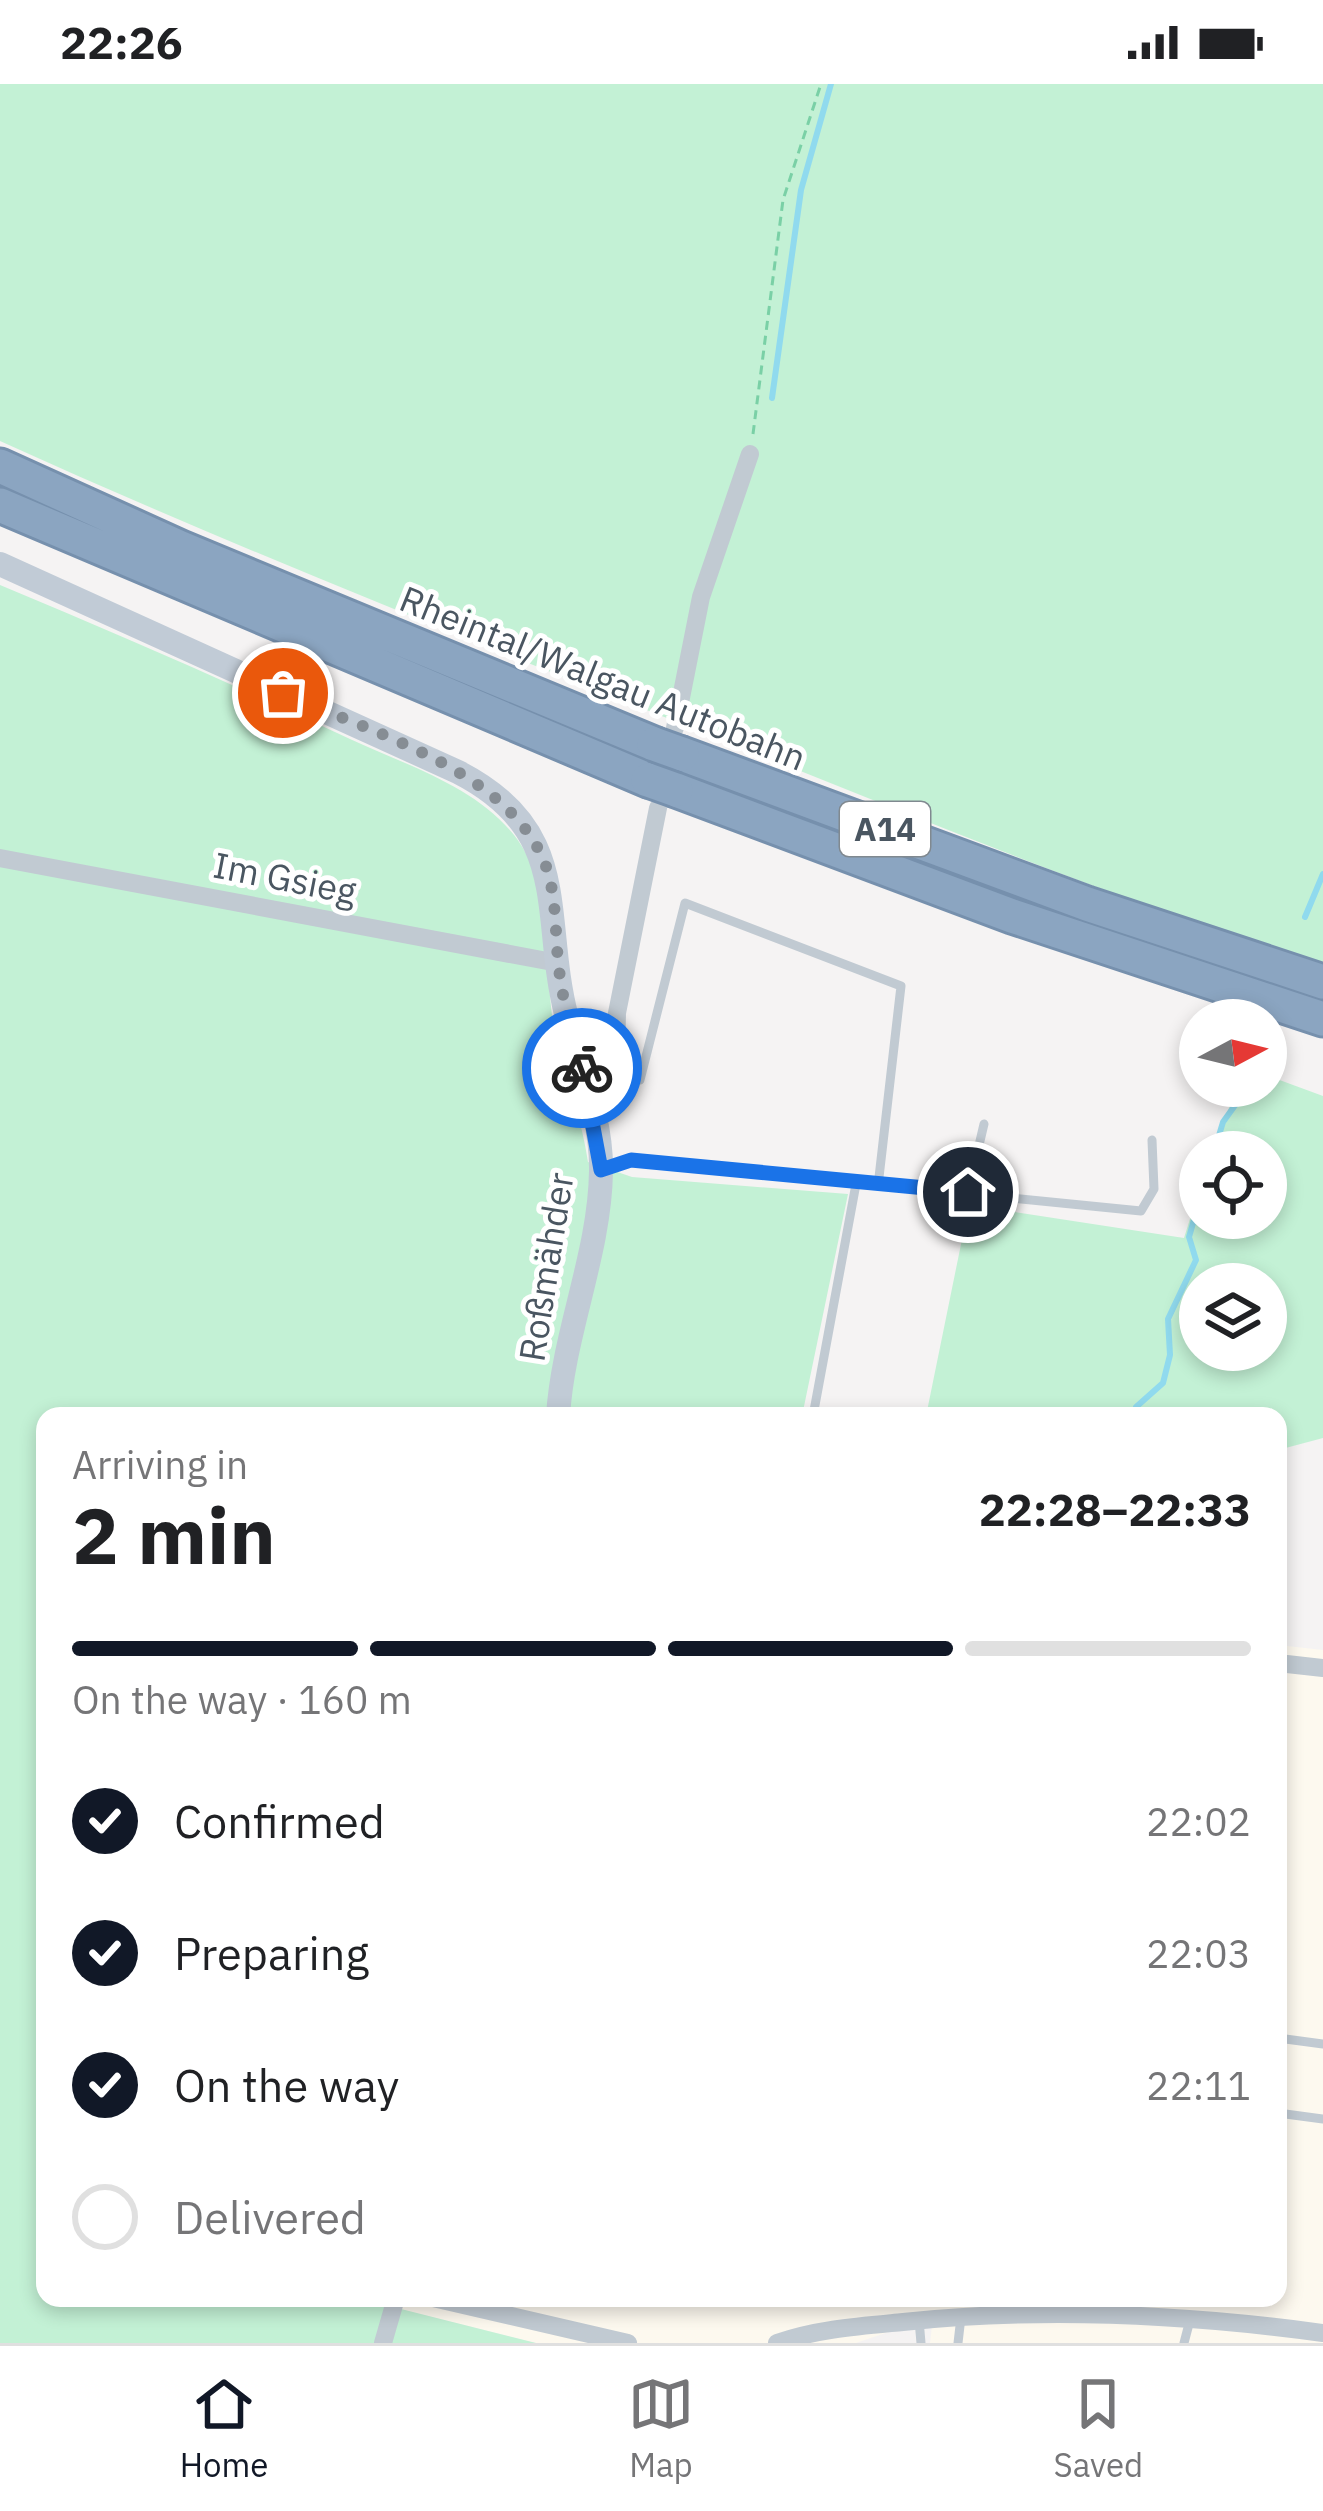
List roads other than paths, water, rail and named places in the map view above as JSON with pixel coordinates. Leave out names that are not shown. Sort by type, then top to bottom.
[{"type":"highway","name":"Rheintal/Walgau Autobahn","points":[[0,466],[182,548],[670,742],[1087,904],[1323,982]]},
{"type":"highway","name":"Rheintal/Walgau Autobahn","points":[[0,505],[661,793],[1323,1019]]},
{"type":"main road","name":"Roßmähder","points":[[0,564],[458,772],[514,814],[542,856],[556,913],[558,963],[601,1170],[560,1407]]},
{"type":"street","points":[[670,742],[701,597],[749,454]]},
{"type":"street","points":[[583,1070],[616,1062],[617,1013],[661,793]]},
{"type":"street","name":"Im Gsieg","points":[[0,858],[558,963]]},
{"type":"street","points":[[1287,1664],[1323,1668]]},
{"type":"street","points":[[383,2343],[393,2307]]},
{"type":"street","points":[[473,2307],[628,2343]]},
{"type":"street","points":[[777,2343],[853,2336],[919,2320],[1030,2312],[1190,2318],[1317,2336]]},
{"type":"lane","points":[[616,1062],[640,1080],[685,903],[901,986],[878,1186]]},
{"type":"lane","points":[[968,1192],[984,1124]]},
{"type":"lane","points":[[601,1170],[631,1160],[1141,1211],[1154,1189],[1152,1140]]},
{"type":"lane","points":[[816,1407],[856,1184]]},
{"type":"lane","points":[[1287,2039],[1323,2044]]},
{"type":"lane","points":[[1287,2115],[1323,2119]]},
{"type":"lane","points":[[958,2343],[961,2317]]},
{"type":"lane","points":[[1185,2342],[1190,2318]]},
{"type":"lane","points":[[919,2320],[921,2343]]},
{"type":"waterway","points":[[772,398],[801,190],[831,84]]},
{"type":"waterway","points":[[1305,917],[1323,874]]},
{"type":"waterway","points":[[1220,1131],[1234,1107]]},
{"type":"waterway","points":[[1136,1407],[1163,1383],[1170,1355],[1168,1319],[1196,1260],[1190,1239]]}]
